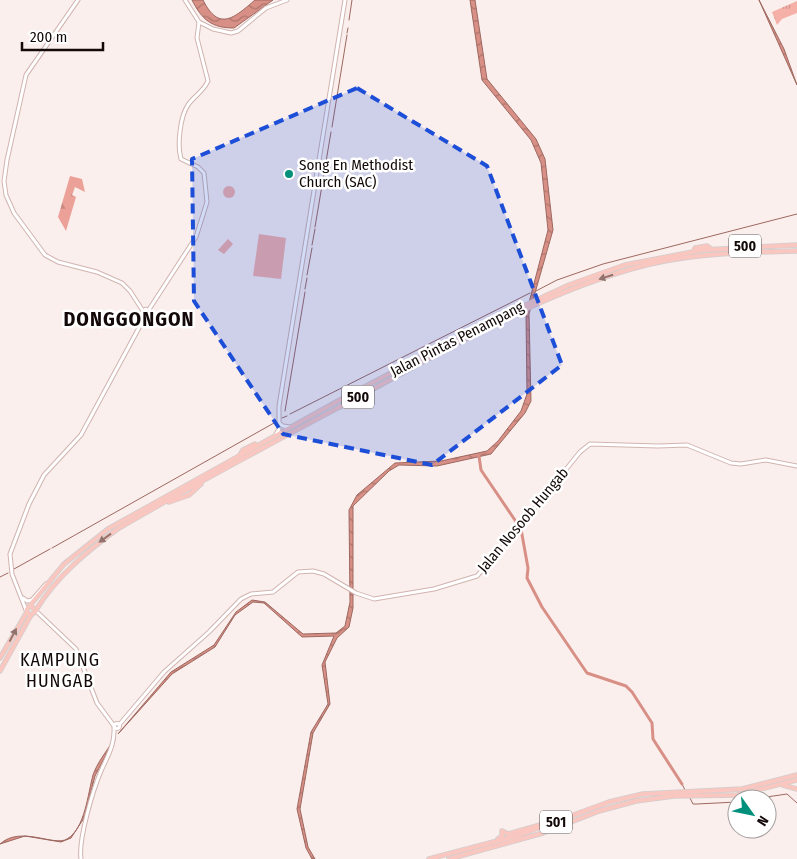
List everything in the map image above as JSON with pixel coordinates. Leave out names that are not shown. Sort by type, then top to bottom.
[{"type":"main road","points":[[78,0],[26,75],[7,160],[4,181],[6,195],[14,213],[44,255],[58,262],[97,272],[116,280],[130,290],[145,311]]},
{"type":"main road","points":[[186,0],[199,22],[213,30],[233,33],[266,8],[287,0]]},
{"type":"main road","points":[[274,437],[279,431],[279,420],[319,151],[346,0]]},
{"type":"main road","points":[[81,859],[80,846],[95,787],[113,748],[116,725],[97,703],[76,649],[42,619],[34,613],[26,611],[12,574],[10,554],[35,490],[49,470],[79,440],[140,325],[145,311],[154,303],[196,237],[207,202],[206,176],[198,167],[181,159],[179,150],[186,107],[200,94],[208,81],[197,38],[199,22]]},
{"type":"main road","name":"Jalan Pintas Penampang","points":[[30,606],[46,584],[72,556],[108,529],[448,341],[569,285],[616,268],[694,251],[797,244]]},
{"type":"main road","points":[[694,251],[705,255]]},
{"type":"main road","name":"Jalan Pintas Penampang","points":[[0,671],[34,613],[54,584],[81,556],[119,528],[443,350],[576,288],[635,268],[705,255],[797,251]]},
{"type":"main road","points":[[616,268],[630,265],[635,268]]},
{"type":"main road","points":[[279,420],[283,426],[292,427]]},
{"type":"main road","name":"Jalan Nosoob Hungab","points":[[116,725],[164,672],[247,596],[273,592],[294,574],[306,571],[324,574],[354,592],[374,599],[434,589],[477,576],[519,528],[580,452],[592,443],[658,446],[687,445],[731,463],[741,464],[766,460],[797,466]]},
{"type":"main road","points":[[240,455],[251,456]]},
{"type":"main road","points":[[191,493],[207,480]]},
{"type":"main road","points":[[186,485],[192,487],[191,493]]},
{"type":"main road","name":"500","points":[[166,502],[175,501],[191,493]]},
{"type":"main road","points":[[21,596],[30,601],[46,584]]},
{"type":"main road","points":[[30,606],[34,613]]},
{"type":"main road","name":"500","points":[[0,658],[30,606]]},
{"type":"main road","name":"501","points":[[429,859],[551,824],[634,796],[684,791],[742,789],[797,775]]},
{"type":"main road","points":[[786,777],[789,779],[788,783]]},
{"type":"main road","name":"501","points":[[449,859],[559,826],[636,800],[686,796],[737,795],[797,780]]},
{"type":"main road","points":[[780,784],[797,789]]},
{"type":"main road","points":[[494,841],[502,836],[502,831],[508,834],[559,820]]},
{"type":"main road","points":[[551,824],[554,828],[559,826]]},
{"type":"highlighted area","points":[[357,88],[487,166],[562,365],[432,465],[283,434],[194,301],[192,159]]},
{"type":"green space","points":[[797,1],[797,13],[782,19],[777,25],[772,12]]},
{"type":"green space","points":[[70,176],[82,179],[85,192],[75,187],[72,195],[76,197],[66,231],[58,217]]},
{"type":"green space","points":[[229,186],[235,192],[229,198],[223,192]]},
{"type":"green space","points":[[259,234],[286,238],[281,279],[253,276]]},
{"type":"green space","points":[[228,239],[233,244],[224,254],[218,250]]},
{"type":"water","points":[[192,0],[203,0],[215,16],[227,19],[240,12],[255,0],[273,0],[234,28],[226,28],[208,22]]},
{"type":"water","points":[[470,0],[475,0],[487,79],[536,139],[545,159],[553,230],[529,314],[531,401],[525,413],[491,454],[437,466],[399,465],[389,471],[353,506],[353,608],[349,627],[337,638],[325,662],[330,704],[313,733],[300,809],[308,847],[315,859],[312,859],[306,848],[297,809],[311,732],[328,704],[322,665],[334,636],[302,637],[264,603],[253,602],[235,615],[215,647],[172,674],[118,734],[171,672],[214,645],[236,612],[252,600],[265,602],[303,634],[336,633],[345,626],[350,602],[349,510],[357,495],[395,463],[441,461],[487,451],[498,441],[521,411],[527,394],[526,314],[548,230],[541,163],[531,140],[482,80]]},
{"type":"water","points":[[759,0],[784,49],[797,85]]},
{"type":"water","points":[[113,741],[95,776],[84,818],[78,827],[85,810],[93,775]]},
{"type":"water","points":[[78,827],[71,838],[61,842],[26,836],[61,841],[67,839]]},
{"type":"water","points":[[24,836],[0,844],[8,839]]},
{"type":"waterway","points":[[349,20],[352,0]]},
{"type":"waterway","points":[[347,33],[348,28]]},
{"type":"waterway","points":[[332,127],[347,35]]},
{"type":"waterway","points":[[315,227],[331,132]]},
{"type":"waterway","points":[[536,291],[557,280],[603,264],[797,214]]},
{"type":"waterway","points":[[312,245],[315,229]]},
{"type":"waterway","points":[[307,275],[312,248]]},
{"type":"waterway","points":[[305,289],[307,278]]},
{"type":"waterway","points":[[285,411],[305,292]]},
{"type":"waterway","points":[[290,414],[530,293]]},
{"type":"waterway","points":[[282,418],[287,416]]},
{"type":"waterway","points":[[52,548],[274,423]]},
{"type":"waterway","points":[[479,456],[481,470],[521,529],[528,568],[527,578],[542,607],[587,673],[626,686],[632,692],[652,723],[653,739],[682,784]]},
{"type":"waterway","points":[[14,569],[50,549]]},
{"type":"waterway","points":[[0,577],[8,573]]},
{"type":"waterway","points":[[682,784],[685,790]]},
{"type":"waterway","points":[[777,795],[787,794],[797,803]]},
{"type":"waterway","points":[[690,798],[693,804],[727,802]]},
{"type":"place","name":"Song En Methodist Church (SAC)","points":[[289,174]]},
{"type":"district","name":"DONGGONGON","points":[[129,319]]},
{"type":"district","name":"KAMPUNG HUNGAB","points":[[60,670]]}]
